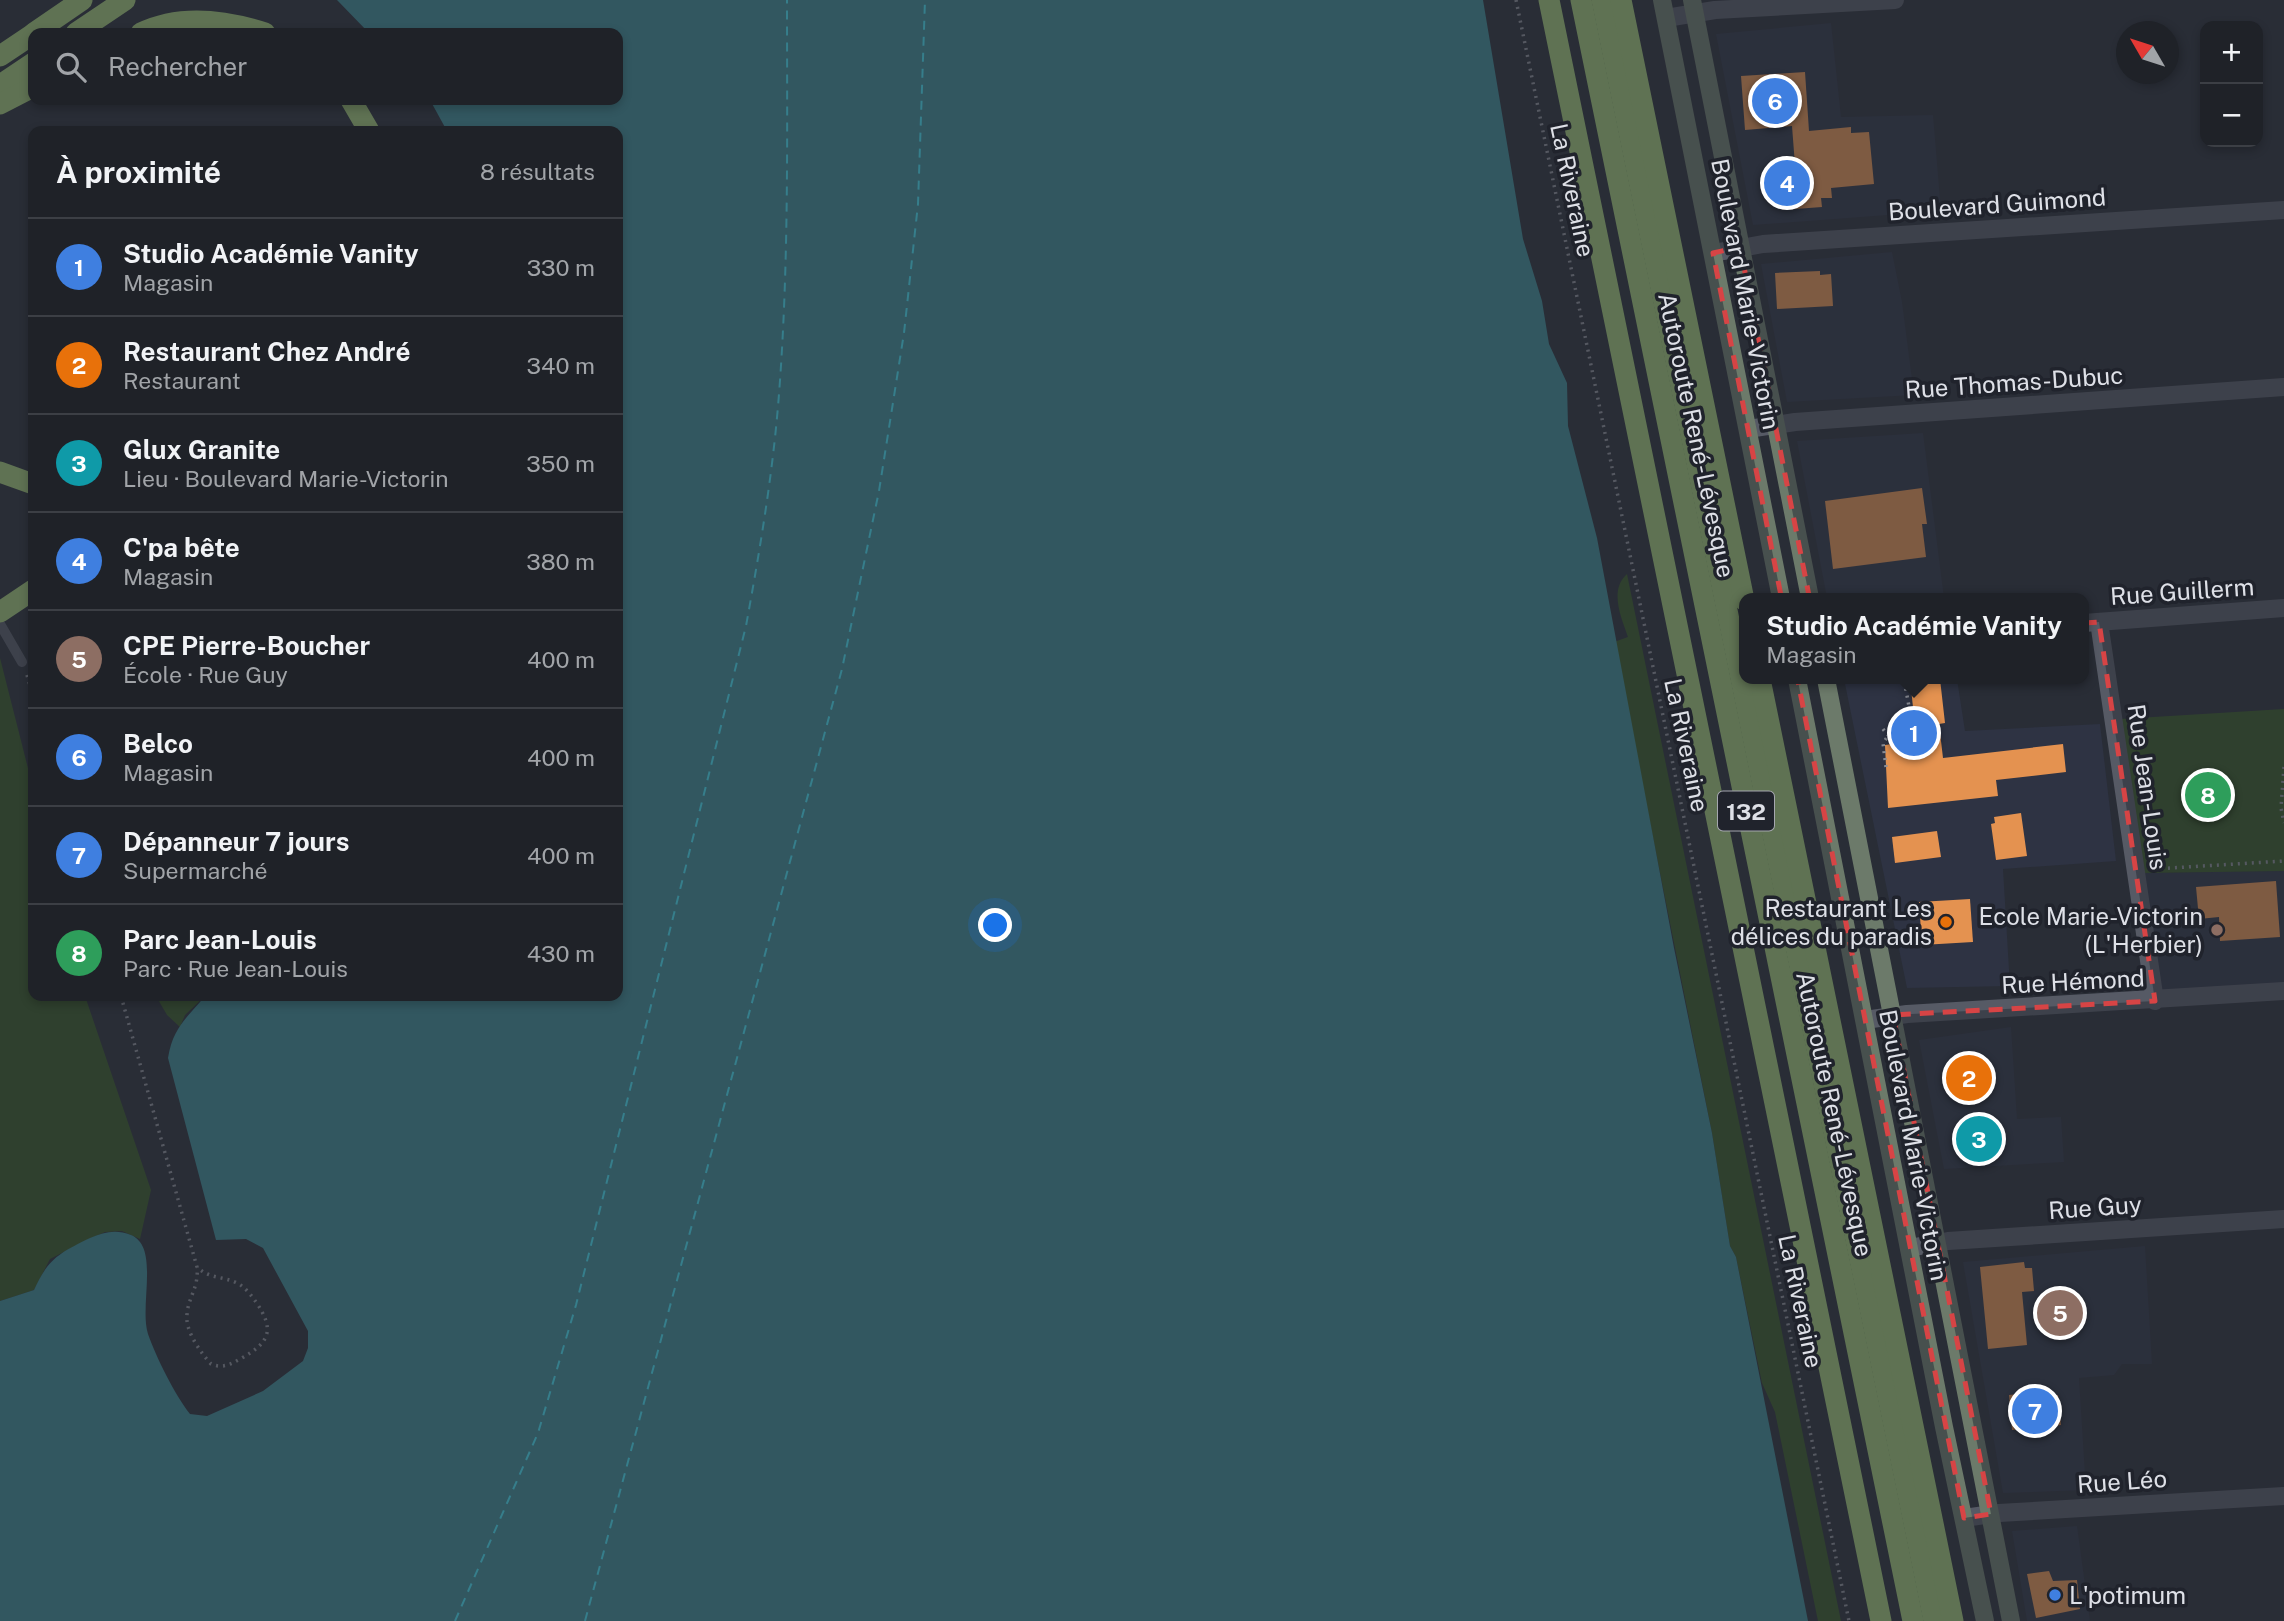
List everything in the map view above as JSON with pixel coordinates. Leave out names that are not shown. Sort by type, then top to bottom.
[{"type":"highway","points":[[40,28],[82,0]]},
{"type":"highway","points":[[83,28],[125,0]]},
{"type":"highway","points":[[1549,0],[1881,1621]]},
{"type":"highway","name":"Autoroute René-Lévesque","points":[[1581,0],[1913,1621]]},
{"type":"highway","points":[[1602,0],[1739,669]]},
{"type":"highway","points":[[1621,0],[1743,593]]},
{"type":"highway","points":[[156,28],[171,23],[209,21],[242,28]]},
{"type":"highway","points":[[0,56],[28,36]]},
{"type":"highway","points":[[0,85],[28,65]]},
{"type":"highway","points":[[0,104],[28,90]]},
{"type":"highway","points":[[354,105],[366,126]]},
{"type":"highway","points":[[0,472],[28,482]]},
{"type":"highway","points":[[0,612],[28,593]]},
{"type":"highway","points":[[1742,684],[1934,1621]]},
{"type":"highway","points":[[1761,684],[1953,1621]]},
{"type":"street","points":[[1664,9],[1895,0]]},
{"type":"street","name":"Boulevard Marie-Victorin","points":[[1693,6],[1809,593]]},
{"type":"street","name":"Boulevard Marie-Victorin","points":[[1664,9],[1780,593]]},
{"type":"street","name":"Boulevard Guimond","points":[[1713,253],[1740,247],[2284,210]]},
{"type":"street","name":"Rue Thomas-Dubuc","points":[[1748,429],[1775,424],[2284,387]]},
{"type":"street","name":"Rue Guillerm","points":[[2091,623],[2284,608]]},
{"type":"street","name":"Rue Jean-Louis","points":[[2091,623],[2155,1001]]},
{"type":"street","name":"Boulevard Marie-Victorin","points":[[1798,684],[1985,1621]]},
{"type":"street","name":"Boulevard Marie-Victorin","points":[[1827,684],[2011,1621]]},
{"type":"street","name":"Rue Hémond","points":[[1865,1020],[2284,991]]},
{"type":"street","name":"Rue Guy","points":[[1909,1248],[1936,1242],[2284,1219]]},
{"type":"street","name":"Rue Léo","points":[[1964,1518],[1991,1514],[2284,1496]]},
{"type":"lane","points":[[0,624],[22,663]]},
{"type":"path","name":"La Riveraine","points":[[1516,0],[1849,1621]]},
{"type":"path","points":[[22,663],[28,681]]},
{"type":"path","points":[[1886,767],[1883,743],[1896,725],[1912,723],[1906,684]]},
{"type":"path","points":[[1903,725],[1904,735],[1907,734]]},
{"type":"path","points":[[1883,729],[1888,735]]},
{"type":"path","points":[[2284,767],[2281,808],[2284,823]]},
{"type":"path","points":[[2147,869],[2284,861]]},
{"type":"path","points":[[122,1001],[197,1267],[197,1289],[187,1313],[187,1323],[206,1359],[223,1367],[256,1350],[267,1337],[267,1321],[246,1289],[229,1280],[208,1276],[197,1267]]},
{"type":"highlighted area","points":[[1740,247],[1818,641],[2099,622],[2155,1001],[1893,1015],[1991,1514],[1964,1518],[1713,253]]},
{"type":"shaded area","points":[[1831,23],[1841,117],[1933,115],[1941,211],[1753,225],[1716,34]]},
{"type":"shaded area","points":[[1892,252],[1902,302],[1914,395],[1787,402],[1761,264]]},
{"type":"shaded area","points":[[1923,433],[1943,593],[1826,593],[1797,441]]},
{"type":"shaded area","points":[[1845,684],[1958,684],[1965,731],[2100,724],[2116,861],[2003,869],[2010,986],[1907,988]]},
{"type":"shaded area","name":"Ecole Marie-Victorin (L'Herbier)","points":[[2284,871],[2284,987],[2158,995],[2143,873]]},
{"type":"shaded area","points":[[2011,1027],[2017,1119],[2061,1117],[2064,1162],[1944,1169],[1919,1040]]},
{"type":"shaded area","points":[[2145,1246],[2152,1364],[2122,1364],[2114,1375],[2079,1378],[2086,1490],[2003,1493],[1963,1262]]},
{"type":"shaded area","points":[[2077,1526],[2090,1621],[2027,1621],[2012,1531]]},
{"type":"green space","points":[[1627,574],[1841,1621],[1818,1621],[1775,1412],[1762,1383],[1736,1257],[1730,1246],[1712,1133],[1614,642],[1628,637],[1618,604],[1619,588]]},
{"type":"green space","points":[[0,658],[28,768],[28,1001],[87,1001],[151,1190],[140,1239],[122,1231],[105,1232],[89,1239],[50,1259],[34,1290],[0,1301]]},
{"type":"green space","points":[[2284,709],[2284,871],[2143,873],[2121,719]]},
{"type":"green space","points":[[159,1001],[200,1001],[185,1015],[180,1027],[167,1015]]},
{"type":"water","points":[[337,0],[1483,0],[1523,239],[1542,301],[1549,344],[1567,383],[1568,426],[1597,538],[1674,948],[1712,1133],[1730,1246],[1736,1257],[1808,1621],[0,1621],[0,1301],[34,1290],[50,1264],[70,1248],[100,1234],[120,1232],[131,1235],[140,1242],[145,1252],[148,1334],[166,1376],[190,1414],[207,1416],[263,1391],[303,1361],[308,1348],[308,1331],[263,1248],[246,1239],[216,1240],[168,1058],[177,1031],[201,1001],[623,1001],[623,126],[444,126],[433,105],[623,105],[623,28],[364,28]]},
{"type":"building","points":[[1805,72],[1809,131],[1851,127],[1851,133],[1869,132],[1874,184],[1831,188],[1832,198],[1821,198],[1822,207],[1782,210],[1780,180],[1796,178],[1792,126],[1745,130],[1741,76]]},
{"type":"building","points":[[1820,271],[1820,275],[1831,274],[1833,306],[1777,309],[1775,273]]},
{"type":"building","points":[[1922,488],[1927,524],[1922,524],[1926,557],[1833,569],[1825,501]]},
{"type":"building","points":[[1911,684],[1941,684],[1945,723],[1939,724],[1943,758],[2063,744],[2066,772],[1996,780],[1998,796],[1888,808],[1885,745],[1908,742],[1906,728],[1915,726]]},
{"type":"building","points":[[2021,813],[2027,856],[1996,860],[1991,824],[1995,823],[1994,817]]},
{"type":"building","points":[[1937,831],[1941,857],[1895,863],[1892,837]]},
{"type":"building","points":[[2276,881],[2280,937],[2220,941],[2219,917],[2199,919],[2196,887]]},
{"type":"building","name":"Restaurant Les délices du paradis","points":[[1970,899],[1973,942],[1922,945],[1919,902]]},
{"type":"building","points":[[1988,1063],[1990,1093],[1950,1095],[1948,1064]]},
{"type":"building","points":[[2000,1126],[2002,1150],[1958,1153],[1957,1128]]},
{"type":"building","points":[[2024,1262],[2025,1268],[2032,1268],[2034,1291],[2022,1292],[2027,1345],[1988,1349],[1980,1267]]},
{"type":"building","points":[[2036,1392],[2037,1397],[2058,1395],[2061,1425],[2012,1430],[2009,1395]]},
{"type":"building","name":"L'potimum","points":[[2049,1571],[2053,1581],[2077,1580],[2080,1609],[2036,1618],[2027,1574]]},
{"type":"ferry route","points":[[455,1621],[538,1433],[576,1305],[746,626],[770,482],[782,345],[787,197],[787,0]]},
{"type":"ferry route","points":[[585,1621],[842,669],[879,491],[904,333],[918,204],[925,0]]},
{"type":"place","name":"Belco","points":[[1775,101]]},
{"type":"place","name":"C'pa bête","points":[[1787,183]]},
{"type":"place","name":"Studio Académie Vanity","points":[[1914,733]]},
{"type":"place","name":"Parc Jean-Louis","points":[[2208,795]]},
{"type":"place","name":"Restaurant Les délices du paradis","points":[[1946,922]]},
{"type":"place","name":"Ecole Marie-Victorin (L'Herbier)","points":[[2217,930]]},
{"type":"place","name":"Restaurant Chez André","points":[[1969,1078]]},
{"type":"place","name":"Glux Granite","points":[[1979,1139]]},
{"type":"place","name":"CPE Pierre-Boucher","points":[[2060,1313]]},
{"type":"place","name":"Dépanneur 7 jours","points":[[2035,1411]]},
{"type":"place","name":"L'potimum","points":[[2055,1595]]}]
